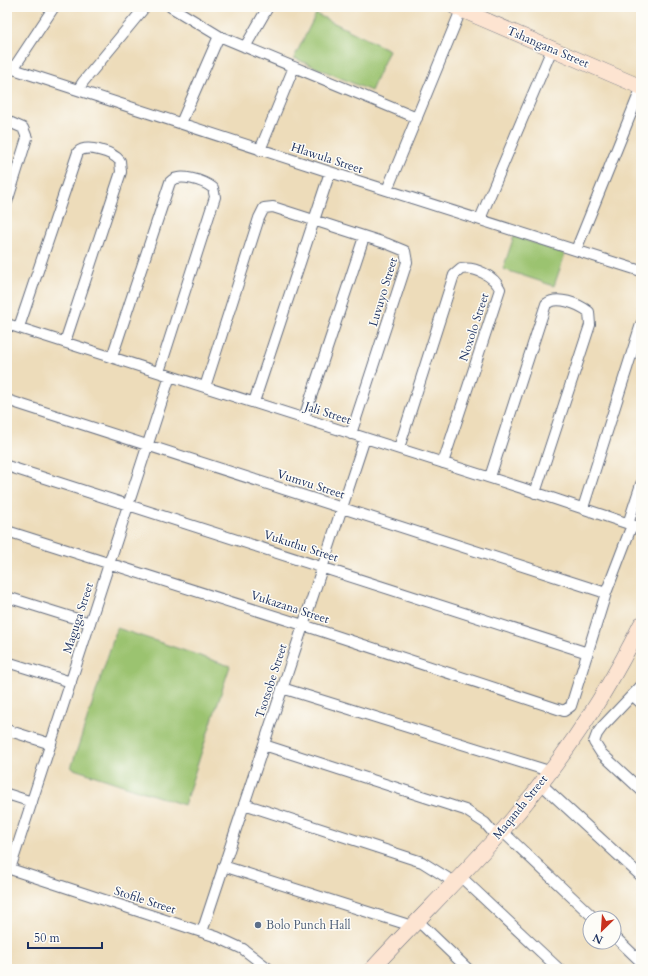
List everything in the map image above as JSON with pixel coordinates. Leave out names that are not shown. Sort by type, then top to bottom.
[{"type":"street","points":[[10,68],[54,7]]},
{"type":"street","points":[[78,90],[145,7]]},
{"type":"street","points":[[171,7],[219,36],[417,118]]},
{"type":"street","points":[[245,47],[268,7]]},
{"type":"street","points":[[387,190],[417,118],[458,8]]},
{"type":"street","name":"Tshangana Street","points":[[458,8],[641,88]]},
{"type":"street","points":[[181,123],[219,36]]},
{"type":"street","points":[[480,219],[552,49]]},
{"type":"street","points":[[260,150],[294,67]]},
{"type":"street","name":"Hlawula Street","points":[[10,68],[260,150],[641,271]]},
{"type":"street","points":[[576,250],[641,88]]},
{"type":"street","points":[[7,121],[23,128],[27,138],[7,202]]},
{"type":"street","points":[[19,327],[78,152],[81,149],[90,149],[112,155],[120,161],[120,172],[65,342]]},
{"type":"street","points":[[254,402],[330,172]]},
{"type":"street","points":[[112,357],[170,182],[181,177],[201,183],[213,188],[215,197],[159,372]]},
{"type":"street","name":"Luvuyo Street","points":[[205,387],[262,211],[266,208],[272,207],[313,220],[402,249],[406,254],[407,262],[351,434]]},
{"type":"street","points":[[304,418],[364,237]]},
{"type":"street","name":"Noxolo Street","points":[[399,448],[454,275],[461,269],[478,271],[494,279],[500,289],[443,463]]},
{"type":"street","points":[[490,477],[546,304],[550,300],[558,300],[578,306],[589,312],[590,325],[535,493]]},
{"type":"street","name":"Jali Street","points":[[7,324],[490,477],[634,526]]},
{"type":"street","points":[[583,508],[640,330]]},
{"type":"street","name":"Maguga Street","points":[[9,869],[170,376]]},
{"type":"street","name":"Vumvu Street","points":[[7,400],[606,593]]},
{"type":"street","name":"Tsotsobe Street","points":[[202,932],[365,438]]},
{"type":"street","name":"Vukuthu Street","points":[[7,466],[588,653]]},
{"type":"street","points":[[588,653],[606,593],[634,526],[641,484]]},
{"type":"street","name":"Vukazana Street","points":[[7,531],[303,624],[564,711],[571,706],[588,653]]},
{"type":"street","points":[[7,597],[90,624]]},
{"type":"street","name":"Maqanda Street","points":[[373,968],[499,833],[545,777],[566,749],[600,698],[641,624]]},
{"type":"street","points":[[7,662],[71,682]]},
{"type":"street","points":[[641,686],[596,734],[594,742],[601,753],[641,790]]},
{"type":"street","points":[[282,688],[545,777],[641,876]]},
{"type":"street","points":[[632,695],[641,703]]},
{"type":"street","points":[[7,730],[51,744]]},
{"type":"street","points":[[264,745],[465,810],[499,833],[585,910]]},
{"type":"street","points":[[7,794],[32,802]]},
{"type":"street","points":[[244,804],[422,862],[457,879],[559,969]]},
{"type":"street","points":[[223,866],[415,923],[468,969]]},
{"type":"street","name":"Stofile Street","points":[[9,869],[202,932],[243,949],[269,969]]},
{"type":"street","points":[[622,944],[641,962]]},
{"type":"green space","points":[[316,14],[389,50],[371,91],[294,58]]},
{"type":"green space","points":[[514,236],[565,254],[554,286],[503,269]]},
{"type":"green space","points":[[117,628],[230,666],[184,805],[71,768]]},
{"type":"place","name":"Bolo Punch Hall","points":[[258,925]]}]
